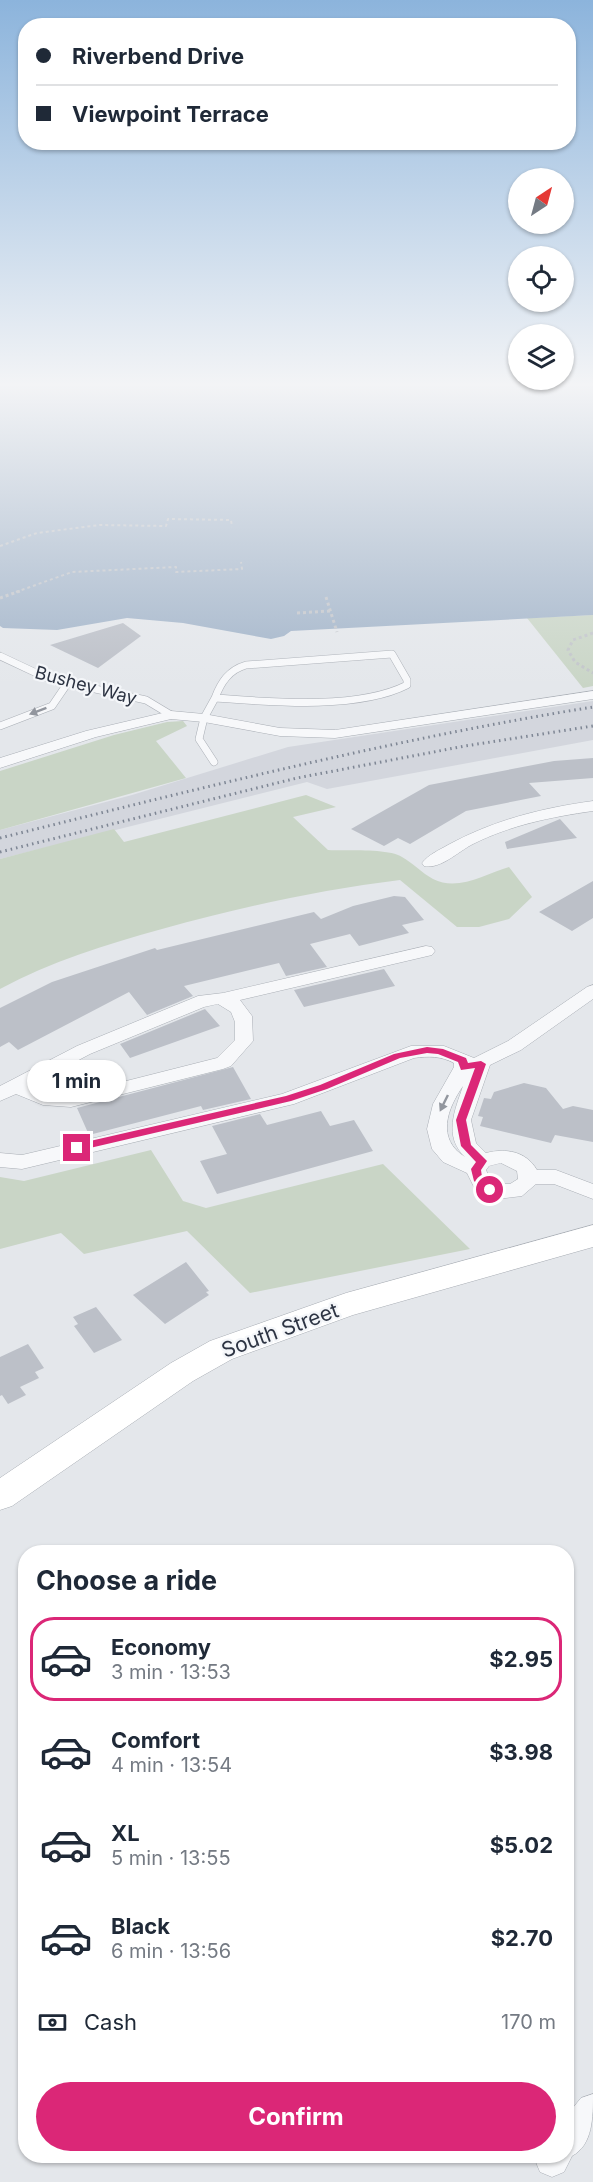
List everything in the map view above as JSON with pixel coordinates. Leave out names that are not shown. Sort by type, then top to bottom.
[{"type":"street","points":[[0,763],[91,735],[171,715],[204,718],[280,732],[335,734],[593,695]]},
{"type":"street","points":[[430,863],[459,843],[478,834],[543,815],[593,806]]},
{"type":"street","points":[[7,1090],[88,1047],[200,1003],[426,951]]},
{"type":"street","points":[[479,1165],[480,1183],[496,1192],[521,1189],[529,1177],[527,1169],[512,1158],[491,1157],[479,1165],[460,1165],[445,1154],[435,1131],[441,1109],[459,1080],[473,1066],[500,1055],[593,991]]},
{"type":"street","points":[[7,1090],[44,1099],[71,1101],[224,1062],[244,1041],[245,1024],[241,1012],[231,1002],[222,999]]},
{"type":"street","points":[[0,1160],[22,1162],[287,1099],[411,1052],[427,1050],[447,1052],[473,1066]]},
{"type":"street","points":[[529,1177],[556,1177],[593,1192]]},
{"type":"street","name":"South Street","points":[[0,1496],[182,1372],[220,1350],[346,1305],[593,1236]]},
{"type":"street","points":[[574,2133],[593,2110]]},
{"type":"lane","points":[[214,762],[199,739],[204,718],[223,680],[234,667],[246,664],[392,654],[407,680],[407,686],[392,693],[336,700],[266,701],[215,698]]},
{"type":"lane","name":"Bushey Way","points":[[0,656],[34,673],[67,684],[115,691],[155,705],[171,715]]},
{"type":"lane","points":[[0,726],[52,706],[67,684]]},
{"type":"path","points":[[0,546],[37,534],[100,525],[166,526],[168,519],[231,520],[232,527]]},
{"type":"path","points":[[0,598],[72,572],[176,567],[176,572],[242,569],[240,562]]},
{"type":"path","points":[[326,597],[337,632]]},
{"type":"path","points":[[297,613],[330,611]]},
{"type":"path","points":[[593,633],[577,638],[569,644],[567,651],[577,665],[593,673]]},
{"type":"shaded area","points":[[593,701],[593,740],[327,789],[307,782],[0,859],[0,830],[132,795],[288,747]]},
{"type":"green space","points":[[593,615],[593,686],[583,688],[527,618]]},
{"type":"green space","points":[[183,721],[187,726],[156,741],[186,778],[0,830],[0,771],[114,735],[167,722]]},
{"type":"green space","points":[[306,795],[336,807],[293,817],[328,850],[377,851],[396,854],[433,879],[452,884],[462,883],[509,867],[532,897],[509,919],[479,927],[457,927],[400,880],[340,889],[221,913],[121,941],[79,954],[0,989],[0,859],[114,829],[124,842]]},
{"type":"green space","points":[[151,1150],[183,1201],[206,1208],[383,1164],[470,1249],[250,1293],[187,1231],[84,1254],[61,1233],[0,1249],[0,1177],[24,1181]]},
{"type":"water","points":[[0,484],[593,484],[593,615],[291,631],[284,636],[271,639],[183,623],[127,618],[57,630],[0,626]]},
{"type":"building","points":[[123,623],[141,636],[98,668],[50,645]]},
{"type":"building","points":[[593,758],[593,778],[529,783],[541,796],[466,811],[410,844],[398,838],[384,846],[351,829],[429,785],[554,761]]},
{"type":"building","points":[[560,819],[577,838],[507,849],[505,842]]},
{"type":"building","points":[[593,881],[593,918],[572,931],[539,912]]},
{"type":"building","points":[[394,896],[405,897],[424,920],[402,925],[409,933],[359,946],[350,934],[310,944],[327,967],[286,976],[279,963],[184,986],[193,996],[147,1015],[129,992],[18,1050],[9,1042],[0,1047],[0,1008],[52,982],[155,948],[157,950],[314,912],[321,919],[353,906]]},
{"type":"building","points":[[384,969],[395,986],[304,1007],[294,990]]},
{"type":"building","points":[[205,1009],[220,1026],[130,1058],[120,1044]]},
{"type":"building","points":[[233,1067],[251,1099],[203,1110],[201,1106],[89,1135],[77,1108]]},
{"type":"building","points":[[524,1083],[546,1088],[563,1109],[573,1106],[593,1110],[593,1142],[555,1135],[551,1143],[480,1126],[483,1117],[478,1116],[484,1098],[491,1099],[494,1092]]},
{"type":"building","points":[[321,1111],[330,1126],[354,1120],[373,1151],[217,1194],[200,1161],[227,1154],[212,1126],[260,1114],[267,1125]]},
{"type":"building","points":[[186,1262],[209,1291],[206,1292],[209,1295],[165,1324],[133,1295]]},
{"type":"building","points":[[96,1307],[122,1340],[94,1353],[74,1326],[78,1324],[73,1317]]},
{"type":"building","points":[[28,1344],[44,1368],[35,1372],[39,1378],[20,1387],[26,1395],[8,1404],[2,1395],[0,1396],[0,1357]]},
{"type":"railway","points":[[0,838],[221,783],[369,750],[593,707]]},
{"type":"railway","points":[[0,852],[297,778],[465,746],[593,726]]},
{"type":"route","points":[[77,1148],[287,1099],[324,1087],[397,1056],[427,1050],[440,1051],[463,1060],[464,1067],[481,1064],[461,1120],[466,1146],[482,1161],[476,1169],[477,1179],[490,1190]]}]
